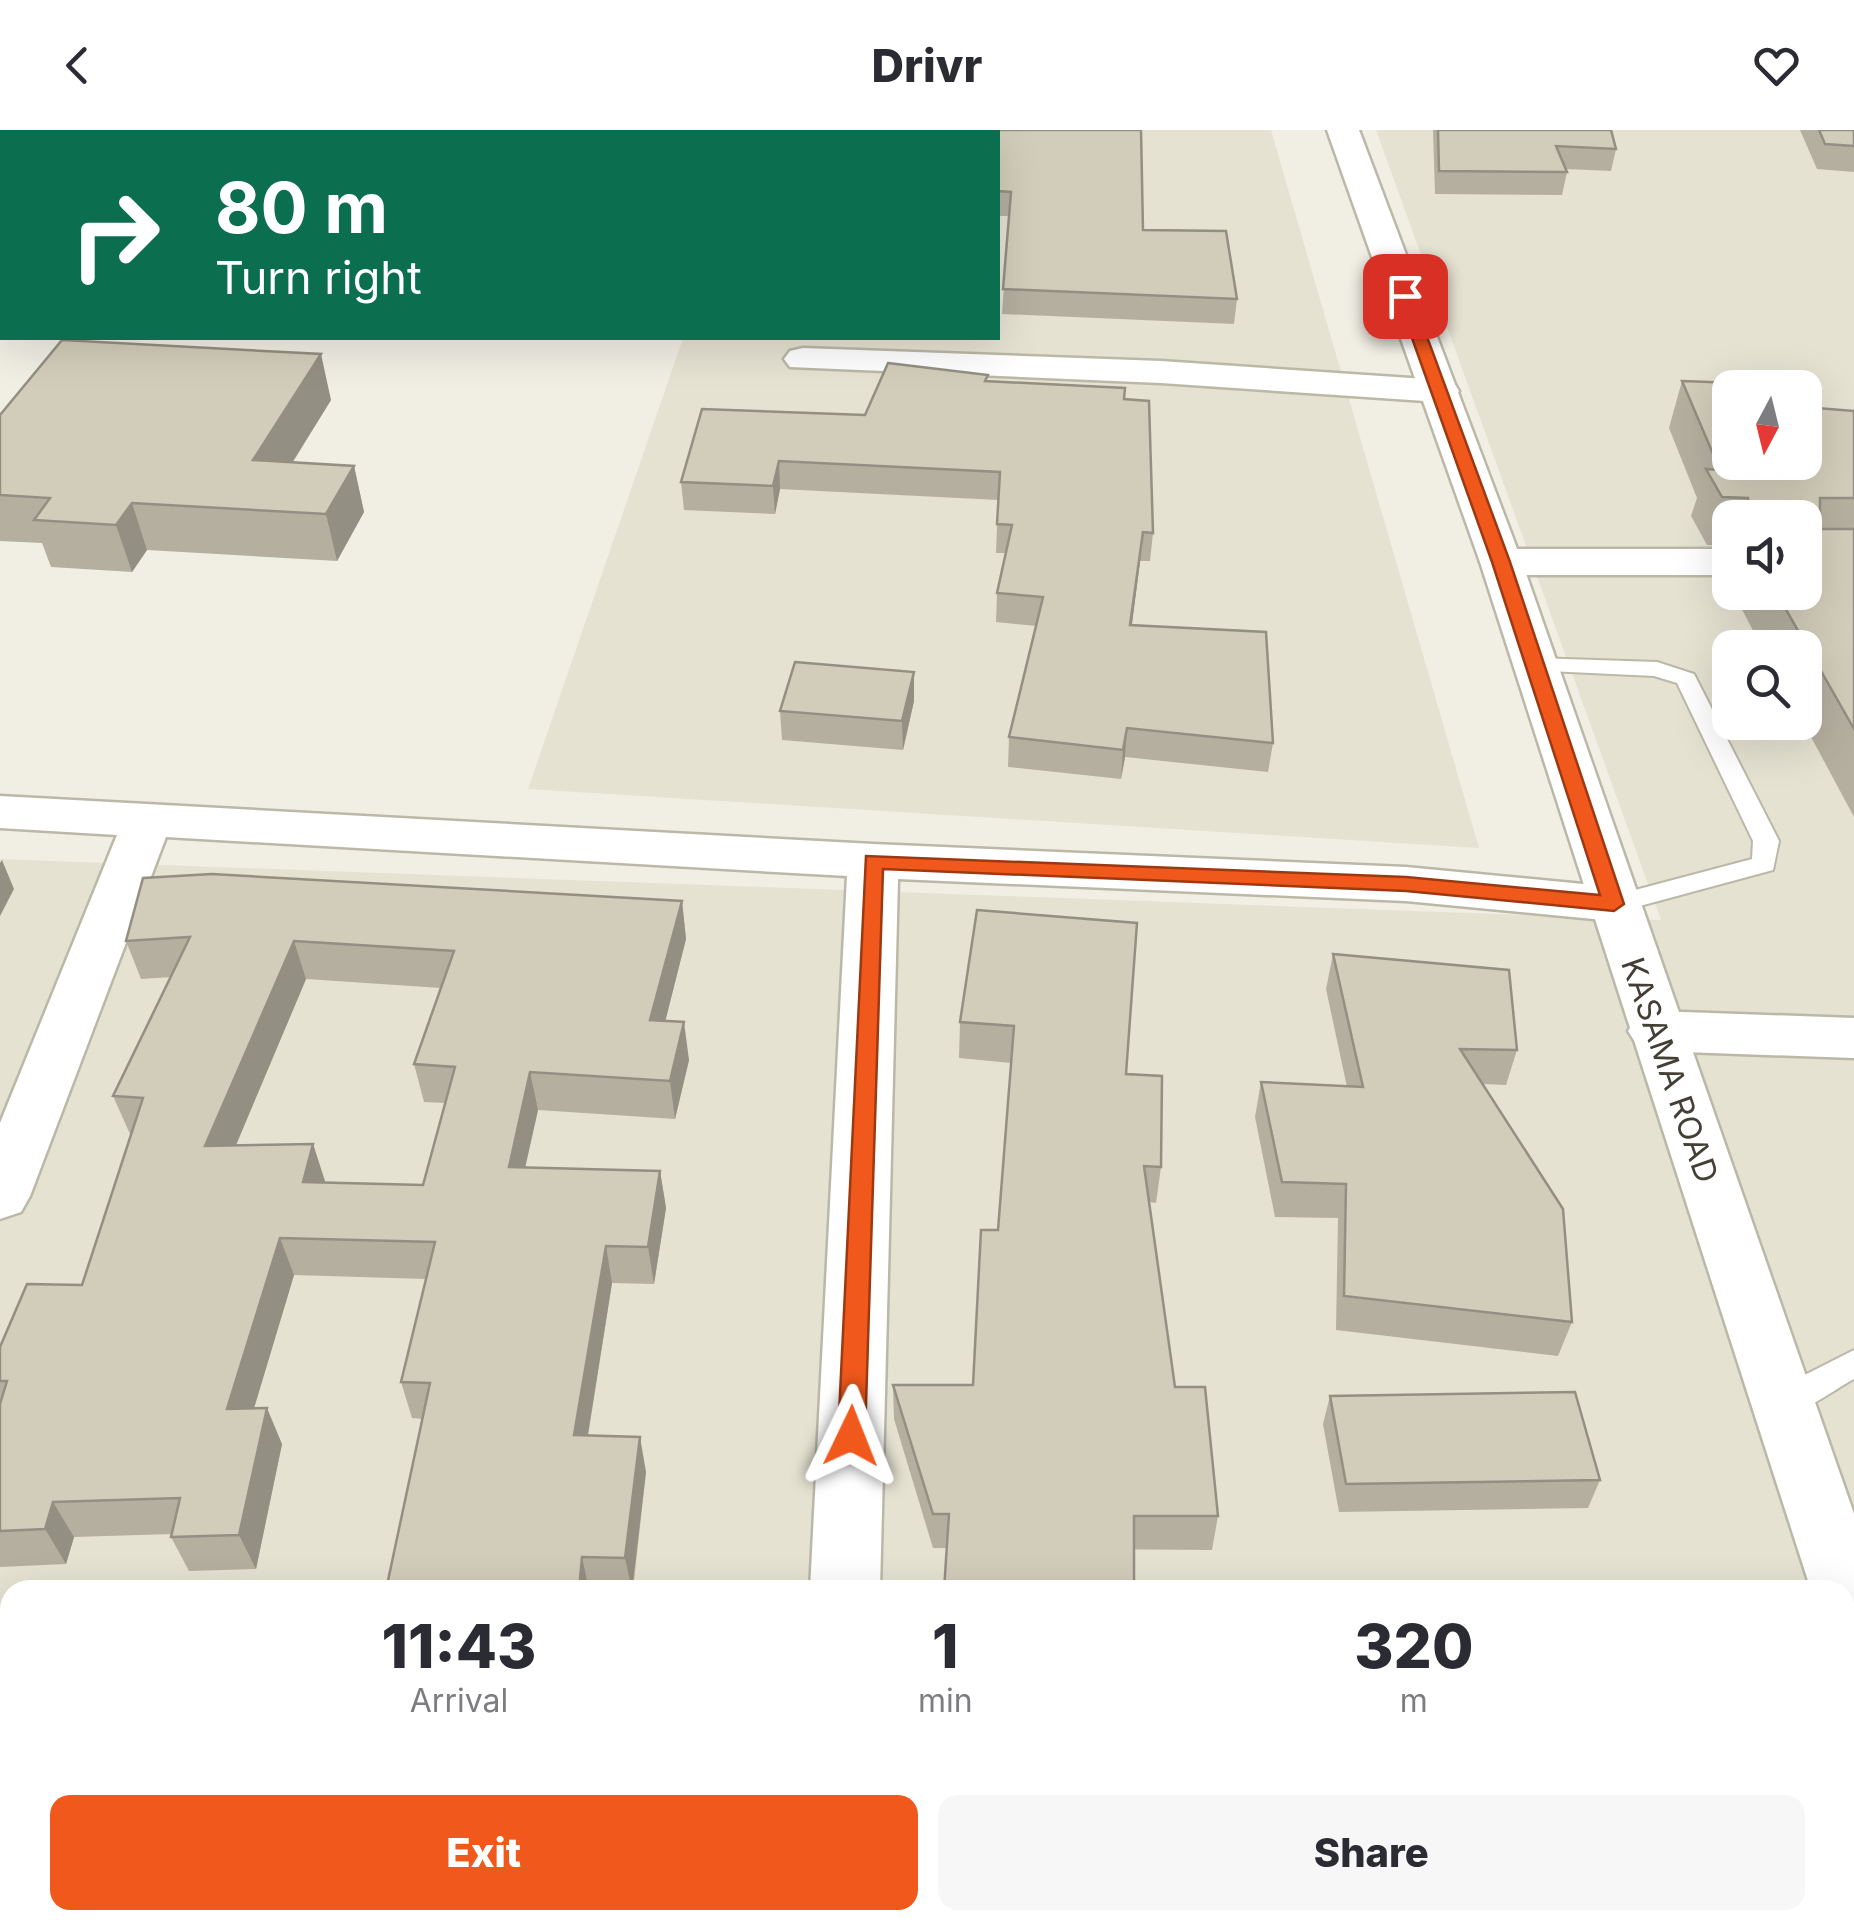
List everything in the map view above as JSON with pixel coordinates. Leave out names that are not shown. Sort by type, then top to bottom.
[{"type":"street","name":"KASAMA ROAD","points":[[1343,130],[1501,562],[1842,1580]]},
{"type":"street","points":[[803,359],[1161,372],[1440,391]]},
{"type":"street","points":[[1501,562],[1712,562]]},
{"type":"street","points":[[0,812],[873,861],[1406,884],[1614,904]]},
{"type":"street","points":[[0,1196],[147,823]]},
{"type":"street","points":[[845,1580],[873,861]]},
{"type":"street","points":[[1656,1031],[1854,1038]]},
{"type":"lane","points":[[1535,666],[1656,669],[1686,678],[1766,841],[1764,864],[1614,904]]},
{"type":"lane","points":[[1782,1402],[1854,1363]]},
{"type":"shaded area","points":[[1000,130],[1271,130],[1479,848],[528,789],[682,340],[1000,340]]},
{"type":"shaded area","points":[[1376,130],[1854,130],[1854,1580],[0,1580],[0,859],[1661,920]]},
{"type":"building","points":[[1000,130],[1141,130],[1143,230],[1226,231],[1237,299],[1003,289],[1011,192],[1000,191]]},
{"type":"building","points":[[1438,130],[1611,130],[1616,149],[1556,146],[1567,172],[1439,171]]},
{"type":"building","points":[[1819,130],[1854,130],[1854,146],[1825,144]]},
{"type":"building","points":[[62,340],[321,354],[253,460],[354,466],[326,514],[132,503],[116,525],[34,520],[50,498],[0,495],[0,415]]},
{"type":"building","points":[[888,363],[988,375],[985,381],[1125,388],[1124,399],[1149,401],[1153,533],[1143,532],[1130,625],[1266,632],[1273,743],[1127,728],[1123,750],[1009,737],[1043,597],[997,593],[1012,525],[997,524],[1000,472],[779,461],[773,486],[681,482],[702,409],[865,415]]},
{"type":"building","points":[[1682,381],[1712,382],[1712,451]]},
{"type":"building","points":[[1822,408],[1854,411],[1854,498],[1722,497],[1712,480],[1822,480]]},
{"type":"building","points":[[1822,529],[1854,529],[1854,729],[1822,673],[1822,630],[1798,630],[1786,610],[1822,610]]},
{"type":"building","points":[[795,662],[914,672],[902,721],[780,711]]},
{"type":"building","points":[[212,874],[682,901],[650,1020],[684,1022],[670,1081],[530,1072],[509,1167],[660,1171],[648,1247],[606,1246],[574,1435],[640,1437],[625,1558],[582,1557],[580,1580],[388,1580],[430,1383],[401,1382],[435,1242],[280,1238],[227,1409],[267,1408],[239,1535],[171,1537],[180,1498],[53,1502],[45,1529],[0,1531],[0,1404],[7,1381],[0,1381],[0,1347],[27,1284],[82,1285],[143,1098],[113,1096],[190,937],[126,941],[143,878]],"holes":[[[294,941],[454,951],[414,1064],[455,1067],[423,1185],[303,1182],[313,1144],[205,1146]]]},
{"type":"building","points":[[977,910],[1137,923],[1126,1074],[1162,1076],[1161,1167],[1144,1166],[1175,1387],[1205,1387],[1218,1516],[1134,1516],[1134,1580],[945,1580],[949,1514],[933,1514],[893,1385],[973,1385],[981,1230],[998,1230],[1014,1026],[960,1022]]},
{"type":"building","points":[[1333,954],[1509,970],[1517,1050],[1460,1049],[1563,1209],[1572,1322],[1344,1296],[1346,1184],[1282,1182],[1261,1082],[1363,1087]]},
{"type":"building","points":[[1575,1392],[1600,1480],[1346,1484],[1330,1396]]},
{"type":"route","points":[[851,1436],[873,861],[1406,884],[1614,904],[1501,562],[1405,296]]}]
